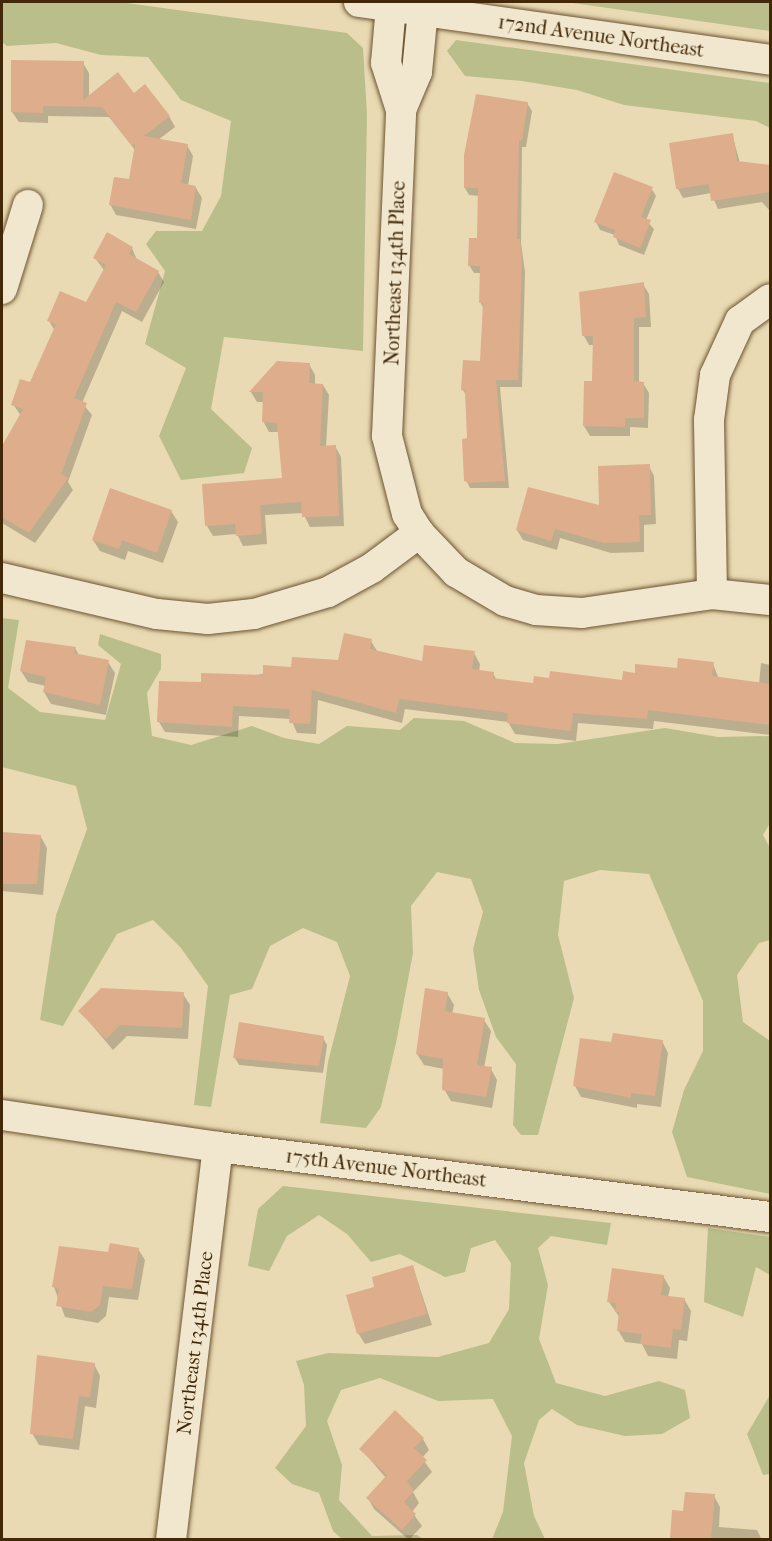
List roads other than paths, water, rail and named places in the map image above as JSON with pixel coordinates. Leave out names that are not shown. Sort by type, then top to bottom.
[{"type":"street","name":"172nd Avenue Northeast","points":[[359,2],[771,60]]},
{"type":"street","points":[[391,6],[386,63],[401,110]]},
{"type":"street","name":"Northeast 134th Place","points":[[423,10],[417,72],[401,110],[387,436],[407,514],[419,533],[456,572],[505,601],[536,610],[582,613],[712,594],[771,600]]},
{"type":"street","points":[[2,289],[27,205]]},
{"type":"street","points":[[712,594],[709,420],[715,375],[740,321],[771,298]]},
{"type":"street","points":[[2,578],[157,614],[208,619],[254,614],[328,592],[372,568],[419,533]]},
{"type":"street","name":"175th Avenue Northeast","points":[[2,1114],[218,1147],[771,1217]]},
{"type":"street","name":"Northeast 134th Place","points":[[171,1539],[218,1147]]}]
